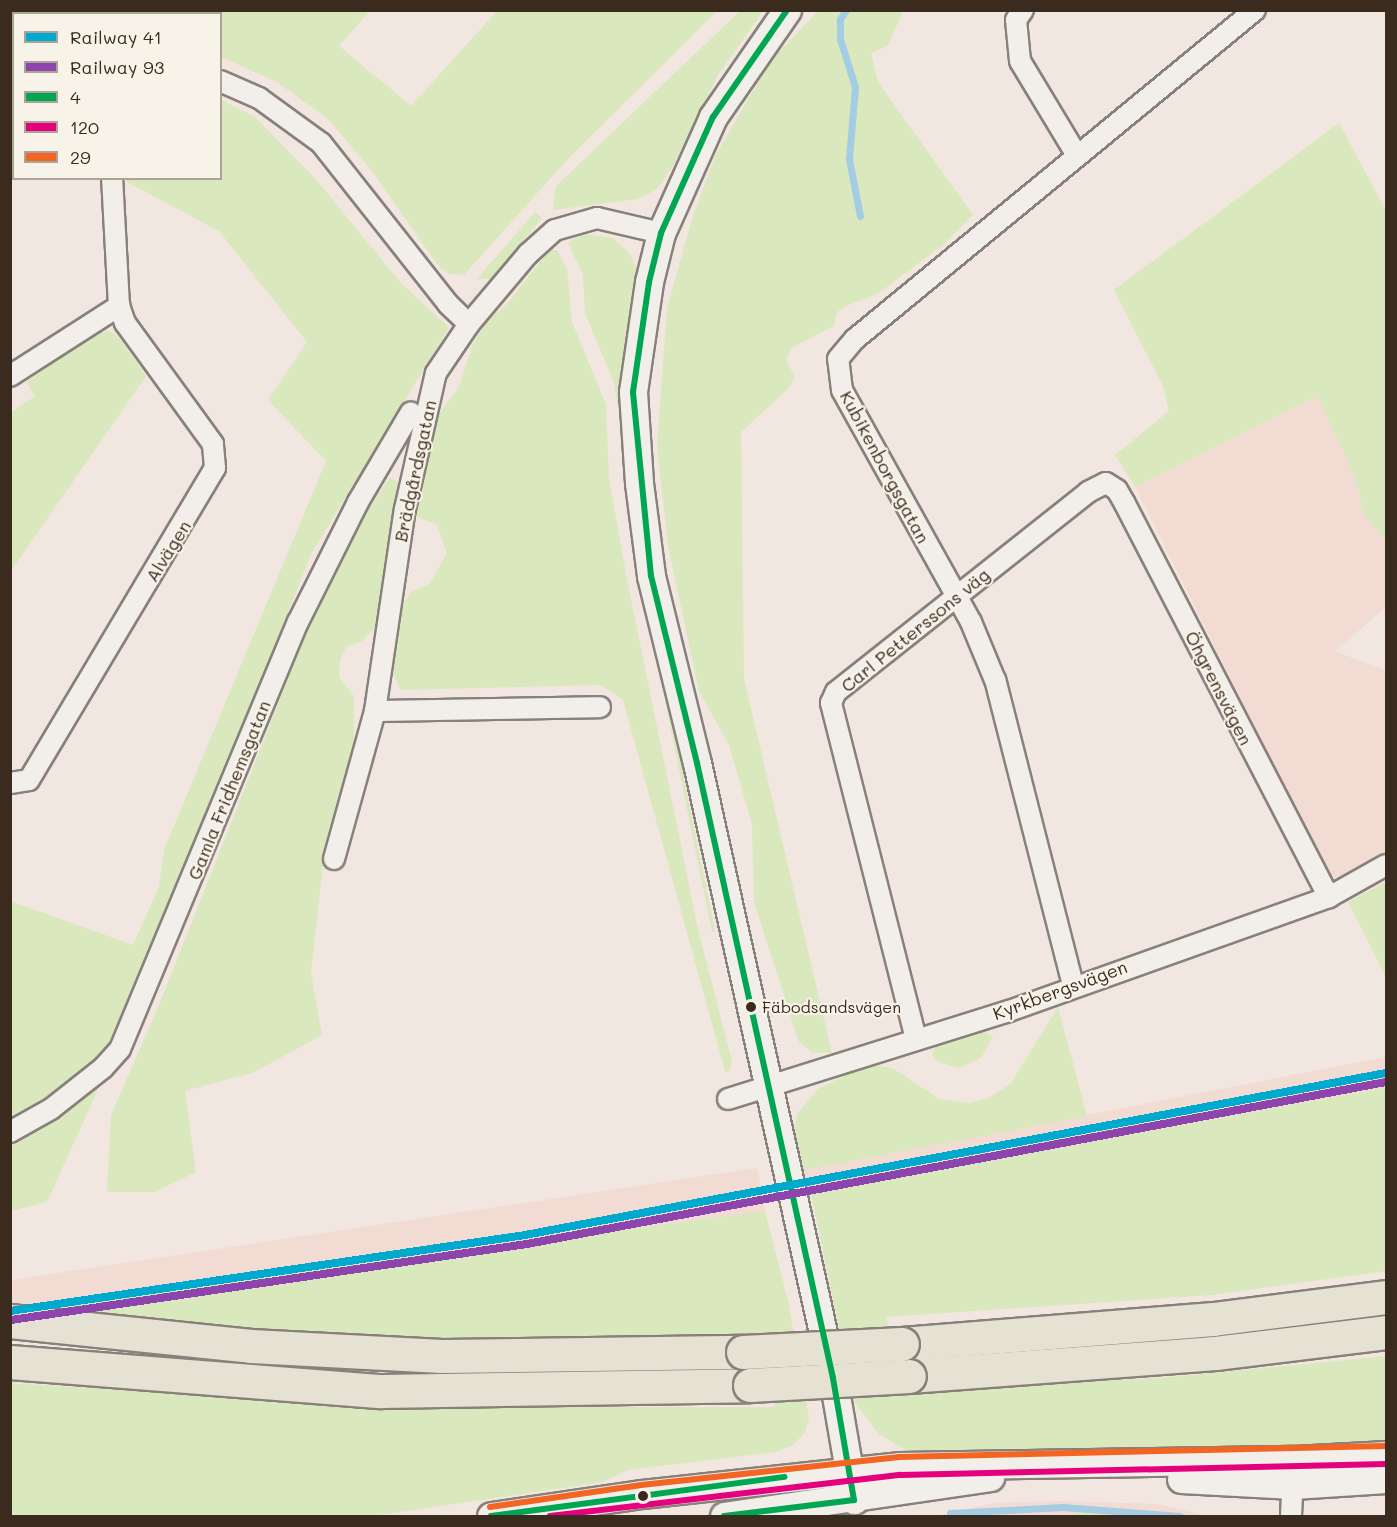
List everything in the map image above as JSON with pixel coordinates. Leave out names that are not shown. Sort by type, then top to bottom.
[{"type":"highway","points":[[10,1321],[251,1346],[442,1356],[743,1352],[902,1344],[1213,1320],[1386,1297]]},
{"type":"highway","points":[[10,1362],[381,1390],[750,1385],[909,1376],[1215,1353],[1386,1332]]},
{"type":"main road","points":[[787,10],[713,117],[661,233],[649,282],[633,392],[639,483],[651,576],[833,1378],[854,1500]]},
{"type":"main road","points":[[724,1516],[854,1500],[982,1478],[1038,1474],[1293,1473],[1386,1455]]},
{"type":"main road","points":[[490,1516],[642,1494],[850,1471],[977,1463],[1293,1473],[1386,1479]]},
{"type":"street","points":[[1023,10],[1016,20],[1020,61],[1076,154]]},
{"type":"street","name":"Kubikenborgsgatan","points":[[1073,985],[995,681],[977,633],[842,390],[838,359],[855,339],[1076,154],[1255,10]]},
{"type":"street","points":[[222,82],[259,98],[321,143],[448,304],[470,324]]},
{"type":"street","name":"Alvägen","points":[[10,783],[28,780],[215,468],[213,444],[125,323],[119,306],[112,180]]},
{"type":"street","name":"Brädgårdsgatan","points":[[334,859],[375,711],[405,509],[436,373],[470,324],[528,254],[563,225],[597,218],[661,233]]},
{"type":"street","points":[[10,376],[119,306]]},
{"type":"street","name":"Gamla Fridhemsgatan","points":[[10,1132],[51,1109],[103,1068],[120,1049],[303,611],[358,502],[411,412]]},
{"type":"street","name":"Carl Petterssons väg","points":[[916,1039],[831,703],[836,692],[1088,492],[1106,483]]},
{"type":"street","name":"Öhgrensvägen","points":[[1106,483],[1117,490],[1125,504],[1329,897]]},
{"type":"street","points":[[375,711],[600,707]]},
{"type":"street","name":"Kyrkbergsvägen","points":[[728,1099],[1009,1011],[1073,985],[1329,897],[1386,865]]},
{"type":"street","points":[[1291,1516],[1293,1473]]},
{"type":"shaded area","points":[[1317,395],[1356,480],[1363,514],[1386,539],[1386,607],[1335,651],[1386,671],[1386,857],[1342,881],[1328,873],[1135,487]]},
{"type":"shaded area","points":[[1386,1057],[1386,1087],[811,1194],[804,1170]]},
{"type":"shaded area","points":[[757,1168],[765,1211],[11,1309],[11,1280]]},
{"type":"shaded area","points":[[1058,1501],[1158,1504],[1206,1516],[937,1516],[994,1503]]},
{"type":"green space","points":[[123,11],[370,11],[339,46],[411,106],[497,11],[717,11],[567,160],[464,275],[450,274],[440,268],[372,171],[329,120],[277,82],[222,57],[222,12]]},
{"type":"green space","points":[[740,11],[763,11],[718,75],[672,168],[656,190],[637,199],[553,210],[556,186]]},
{"type":"green space","points":[[818,11],[903,11],[888,46],[871,53],[878,82],[973,215],[943,245],[876,295],[848,305],[837,312],[834,326],[791,348],[786,360],[795,377],[787,390],[741,432],[744,679],[832,1053],[813,1053],[799,1042],[754,902],[752,824],[729,745],[699,691],[668,546],[657,446],[667,308],[693,216],[715,156],[771,60]]},
{"type":"green space","points":[[222,100],[254,116],[314,177],[400,282],[449,328],[312,552],[105,1074],[47,1202],[11,1211],[10,901],[133,945],[159,887],[164,850],[326,461],[268,400],[307,342],[219,231],[127,180],[222,180]]},
{"type":"green space","points":[[1339,123],[1386,211],[1386,539],[1363,514],[1356,480],[1317,396],[1135,487],[1115,455],[1169,411],[1163,386],[1114,290]]},
{"type":"green space","points":[[535,212],[542,218],[491,279],[477,279]]},
{"type":"green space","points":[[584,234],[613,238],[629,253],[636,267],[624,381],[640,562],[715,931],[712,932],[627,513],[619,412],[613,380],[585,313],[583,275],[568,243]]},
{"type":"green space","points":[[550,249],[557,250],[567,269],[572,322],[606,405],[609,479],[626,574],[697,925],[732,1062],[729,1072],[725,1071],[623,700],[601,685],[400,690],[391,667],[399,612],[410,593],[430,583],[447,553],[437,525],[411,514],[429,427],[459,387],[473,344],[486,322],[508,303]]},
{"type":"green space","points":[[109,331],[118,336],[146,376],[11,571],[11,413],[35,396],[26,382],[97,332]]},
{"type":"green space","points":[[390,477],[401,486],[379,624],[362,641],[346,647],[340,660],[339,677],[354,696],[354,740],[323,865],[311,973],[322,1035],[252,1073],[185,1091],[196,1172],[154,1192],[107,1192],[111,1115],[159,1005],[334,563]]},
{"type":"green space","points":[[1386,882],[1386,977],[1348,902]]},
{"type":"green space","points":[[1058,1007],[1087,1116],[804,1170],[795,1130],[797,1114],[818,1089],[861,1067],[876,1065],[894,1069],[939,1099],[968,1103],[989,1098],[1011,1083]]},
{"type":"green space","points":[[978,1027],[993,1037],[981,1058],[958,1068],[937,1061],[932,1055],[936,1045]]},
{"type":"green space","points":[[1386,1087],[1386,1271],[1212,1295],[886,1317],[903,1393],[1172,1377],[1386,1356],[1386,1441],[1332,1447],[910,1453],[879,1434],[855,1403],[811,1194]]},
{"type":"green space","points":[[765,1211],[788,1301],[809,1417],[805,1432],[793,1445],[776,1452],[627,1470],[603,1482],[372,1516],[11,1516],[10,1383],[378,1407],[775,1407],[764,1343],[435,1344],[251,1335],[11,1309]]},
{"type":"green space","points":[[1075,1509],[1205,1516],[1074,1516]]},
{"type":"waterway","points":[[846,10],[840,19],[840,39],[855,87],[849,159],[860,216]]},
{"type":"waterway","points":[[950,1513],[1063,1507],[1180,1516]]},
{"type":"rail line","name":"41","points":[[10,1311],[525,1235],[1386,1073]]},
{"type":"rail line","name":"93","points":[[11,1320],[527,1244],[1386,1082]]},
{"type":"transit line","name":"4","points":[[724,1516],[854,1500],[833,1378],[697,763],[651,576],[633,392],[649,282],[661,233],[713,117],[787,10]]},
{"type":"transit line","name":"29","points":[[490,1507],[641,1485],[899,1457],[1386,1446]]},
{"type":"transit line","name":"120","points":[[550,1516],[901,1475],[1386,1464]]},
{"type":"transit line","name":"4","points":[[491,1516],[784,1477]]},
{"type":"place","name":"Fäbodsandsvägen","points":[[751,1007]]}]
